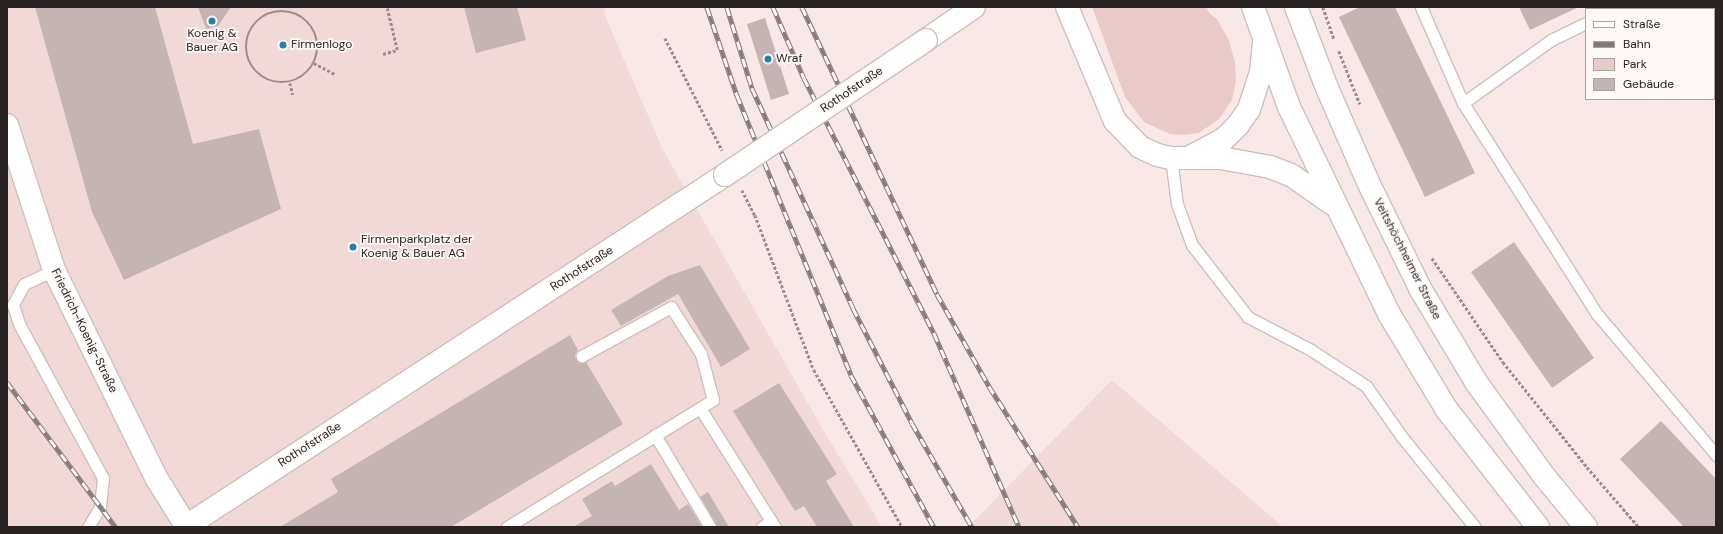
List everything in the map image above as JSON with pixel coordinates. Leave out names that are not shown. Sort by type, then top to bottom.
[{"type":"main road","name":"Rothofstraße","points":[[185,526],[733,181],[926,40],[974,7]]},
{"type":"main road","points":[[1066,7],[1115,121],[1140,148],[1157,155],[1179,158],[1221,158],[1270,167],[1290,175],[1335,205]]},
{"type":"main road","points":[[1253,7],[1289,107],[1335,205],[1390,314],[1447,410],[1538,527]]},
{"type":"main road","name":"Veitshöchheimer Straße","points":[[1296,7],[1327,88],[1362,168],[1420,290],[1476,382],[1544,476],[1586,527]]},
{"type":"main road","points":[[1179,158],[1208,150],[1224,139],[1238,125],[1249,109],[1261,72],[1265,40]]},
{"type":"main road","name":"Friedrich-Koenig-Straße","points":[[7,125],[54,270],[154,472],[185,526]]},
{"type":"lane","points":[[1422,7],[1463,102],[1597,314],[1716,455]]},
{"type":"lane","points":[[1463,102],[1551,40],[1585,23]]},
{"type":"lane","points":[[1179,158],[1177,204],[1192,245],[1248,316],[1311,350],[1366,386],[1402,436],[1474,527]]},
{"type":"lane","points":[[54,270],[24,284],[13,305],[19,324],[103,478],[100,507],[88,527]]},
{"type":"lane","points":[[507,527],[713,400],[701,354],[670,307],[582,356]]},
{"type":"lane","points":[[700,408],[770,525]]},
{"type":"lane","points":[[655,436],[710,527]]},
{"type":"path","points":[[275,7],[276,11]]},
{"type":"path","points":[[1323,7],[1335,42]]},
{"type":"path","points":[[383,54],[397,50],[387,8]]},
{"type":"path","points":[[276,11],[289,11],[301,15],[310,23],[319,46],[314,63],[301,78],[290,83],[278,83],[267,80],[250,65],[246,54],[246,42],[253,26],[265,15],[276,11]]},
{"type":"path","points":[[665,38],[723,151]]},
{"type":"path","points":[[1338,50],[1361,106]]},
{"type":"path","points":[[314,63],[335,74]]},
{"type":"path","points":[[290,83],[293,95]]},
{"type":"path","points":[[733,181],[755,215],[814,370],[902,527]]},
{"type":"path","points":[[1427,251],[1503,362],[1587,467],[1639,527]]},
{"type":"shaded area","points":[[7,7],[604,7],[606,18],[662,148],[822,428],[882,527],[7,527]]},
{"type":"shaded area","points":[[1112,380],[1283,527],[968,527]]},
{"type":"green space","points":[[1092,7],[1206,7],[1210,14],[1217,19],[1229,41],[1235,62],[1236,82],[1232,100],[1219,119],[1199,133],[1183,135],[1170,134],[1144,122],[1125,97]]},
{"type":"building","points":[[35,7],[155,7],[193,144],[259,129],[281,209],[124,280],[92,212]]},
{"type":"building","name":"Koenig & Bauer AG","points":[[198,7],[231,7],[218,26],[206,29]]},
{"type":"building","points":[[464,7],[517,7],[526,40],[476,53]]},
{"type":"building","points":[[1360,7],[1395,7],[1475,173],[1425,197],[1339,17]]},
{"type":"building","points":[[1519,7],[1579,7],[1530,30]]},
{"type":"building","name":"Wraf","points":[[765,18],[789,94],[771,100],[747,24]]},
{"type":"building","points":[[1514,242],[1594,358],[1552,388],[1471,272]]},
{"type":"building","points":[[700,265],[750,349],[721,367],[678,294],[621,326],[611,310],[668,276]]},
{"type":"building","points":[[570,335],[578,350],[575,355],[576,360],[586,362],[623,424],[451,527],[280,527],[338,492],[331,479]]},
{"type":"building","points":[[779,383],[837,474],[826,481],[854,527],[817,527],[804,506],[795,511],[733,411]]},
{"type":"building","points":[[1661,421],[1716,479],[1716,527],[1684,527],[1620,459]]},
{"type":"building","points":[[651,464],[679,510],[688,504],[702,527],[573,527],[592,516],[582,499],[612,481],[615,486]]},
{"type":"building","points":[[708,492],[729,527],[717,527],[700,497]]},
{"type":"railway","points":[[707,7],[737,95],[851,375],[934,527]]},
{"type":"railway","points":[[727,7],[752,88],[853,308],[912,423],[972,527]]},
{"type":"railway","points":[[773,7],[804,78],[934,333],[1019,527]]},
{"type":"railway","points":[[802,7],[937,294],[989,386],[1078,527]]},
{"type":"railway","points":[[7,382],[116,527]]},
{"type":"place","name":"Koenig & Bauer AG","points":[[212,21]]},
{"type":"place","name":"Firmenlogo","points":[[283,45]]},
{"type":"place","name":"Wraf","points":[[768,59]]},
{"type":"place","name":"Firmenparkplatz der Koenig & Bauer AG","points":[[353,247]]}]
